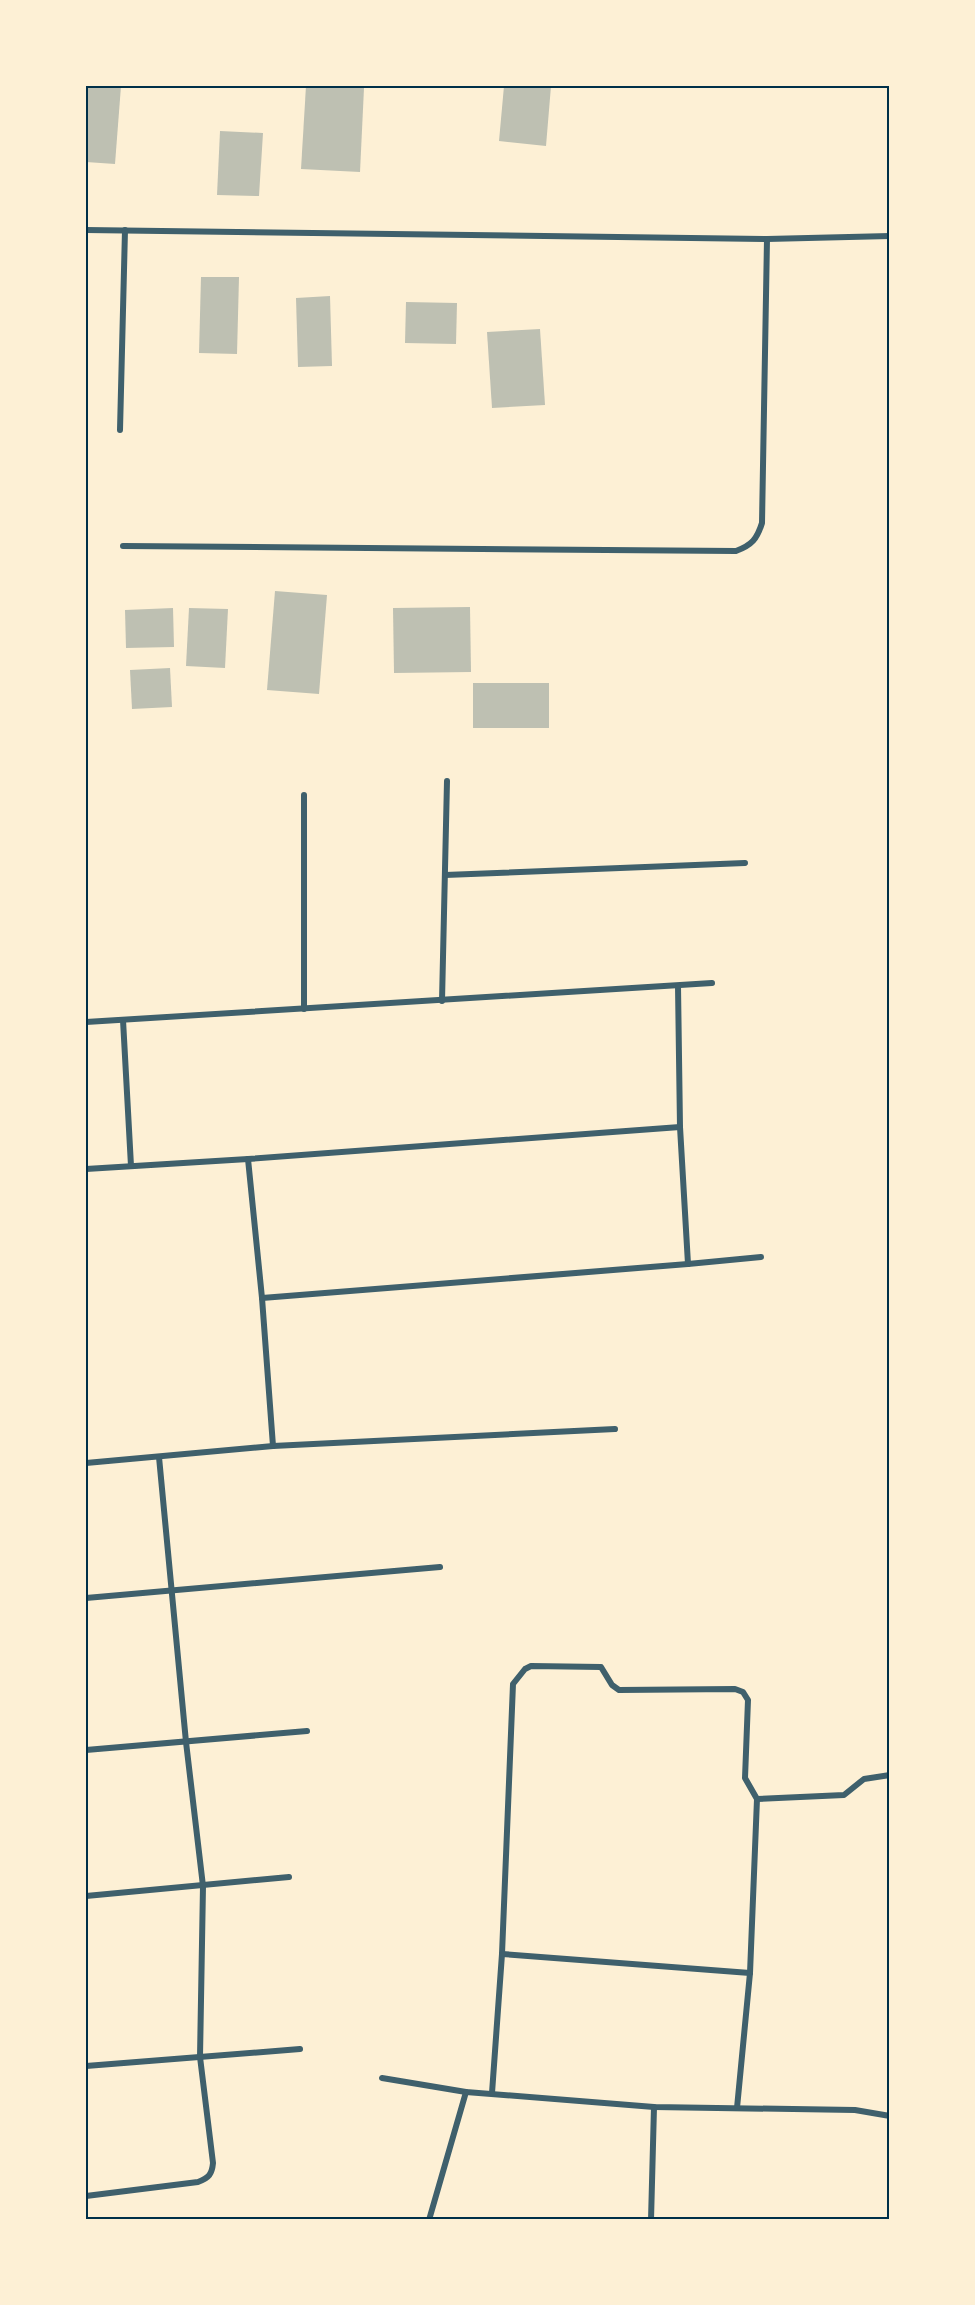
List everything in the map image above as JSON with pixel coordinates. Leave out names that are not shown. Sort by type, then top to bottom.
[{"type":"street","points":[[86,230],[768,239],[890,236]]},
{"type":"street","points":[[120,430],[125,230]]},
{"type":"street","points":[[123,546],[736,551],[750,546],[758,536],[762,522],[768,239]]},
{"type":"street","points":[[442,1000],[447,781]]},
{"type":"street","points":[[304,795],[304,1009]]},
{"type":"street","points":[[445,874],[745,863]]},
{"type":"street","points":[[86,1022],[712,983]]},
{"type":"street","points":[[678,986],[680,1127],[688,1264]]},
{"type":"street","points":[[123,1020],[131,1166]]},
{"type":"street","points":[[86,1169],[680,1127]]},
{"type":"street","points":[[248,1159],[262,1298],[273,1446]]},
{"type":"street","points":[[262,1298],[761,1257]]},
{"type":"street","points":[[86,1463],[273,1446],[615,1429]]},
{"type":"street","points":[[86,2196],[198,2182],[207,2179],[212,2173],[213,2163],[200,2057],[202,1886],[159,1457]]},
{"type":"street","points":[[86,1598],[441,1567]]},
{"type":"street","points":[[492,2092],[502,1954],[513,1684],[525,1669],[531,1666],[601,1667],[615,1688],[623,1691],[735,1689],[743,1692],[749,1706],[745,1778],[757,1798],[750,1973],[737,2108]]},
{"type":"street","points":[[86,1750],[307,1731]]},
{"type":"street","points":[[757,1798],[844,1796],[864,1779],[890,1775]]},
{"type":"street","points":[[86,1896],[289,1877]]},
{"type":"street","points":[[502,1954],[750,1973]]},
{"type":"street","points":[[86,2066],[300,2049]]},
{"type":"street","points":[[382,2078],[466,2092],[492,2092],[654,2107],[855,2110],[890,2116]]},
{"type":"street","points":[[429,2220],[466,2092]]},
{"type":"street","points":[[651,2220],[654,2107]]},
{"type":"building","points":[[86,86],[121,86],[115,164],[86,162]]},
{"type":"building","points":[[306,86],[364,88],[360,172],[301,169]]},
{"type":"building","points":[[504,86],[551,86],[546,146],[499,141]]},
{"type":"building","points":[[220,131],[263,133],[259,196],[217,195]]},
{"type":"building","points":[[201,277],[239,277],[237,354],[199,353]]},
{"type":"building","points":[[330,296],[332,366],[298,367],[296,298]]},
{"type":"building","points":[[406,302],[457,303],[456,344],[405,343]]},
{"type":"building","points":[[540,329],[545,405],[492,408],[487,332]]},
{"type":"building","points":[[275,591],[327,595],[319,694],[267,690]]},
{"type":"building","points":[[470,607],[471,672],[394,673],[393,608]]},
{"type":"building","points":[[173,608],[174,647],[126,648],[125,610]]},
{"type":"building","points":[[189,608],[228,609],[225,668],[186,666]]},
{"type":"building","points":[[170,668],[172,707],[132,709],[130,670]]},
{"type":"building","points":[[473,683],[549,683],[549,728],[473,728]]}]
